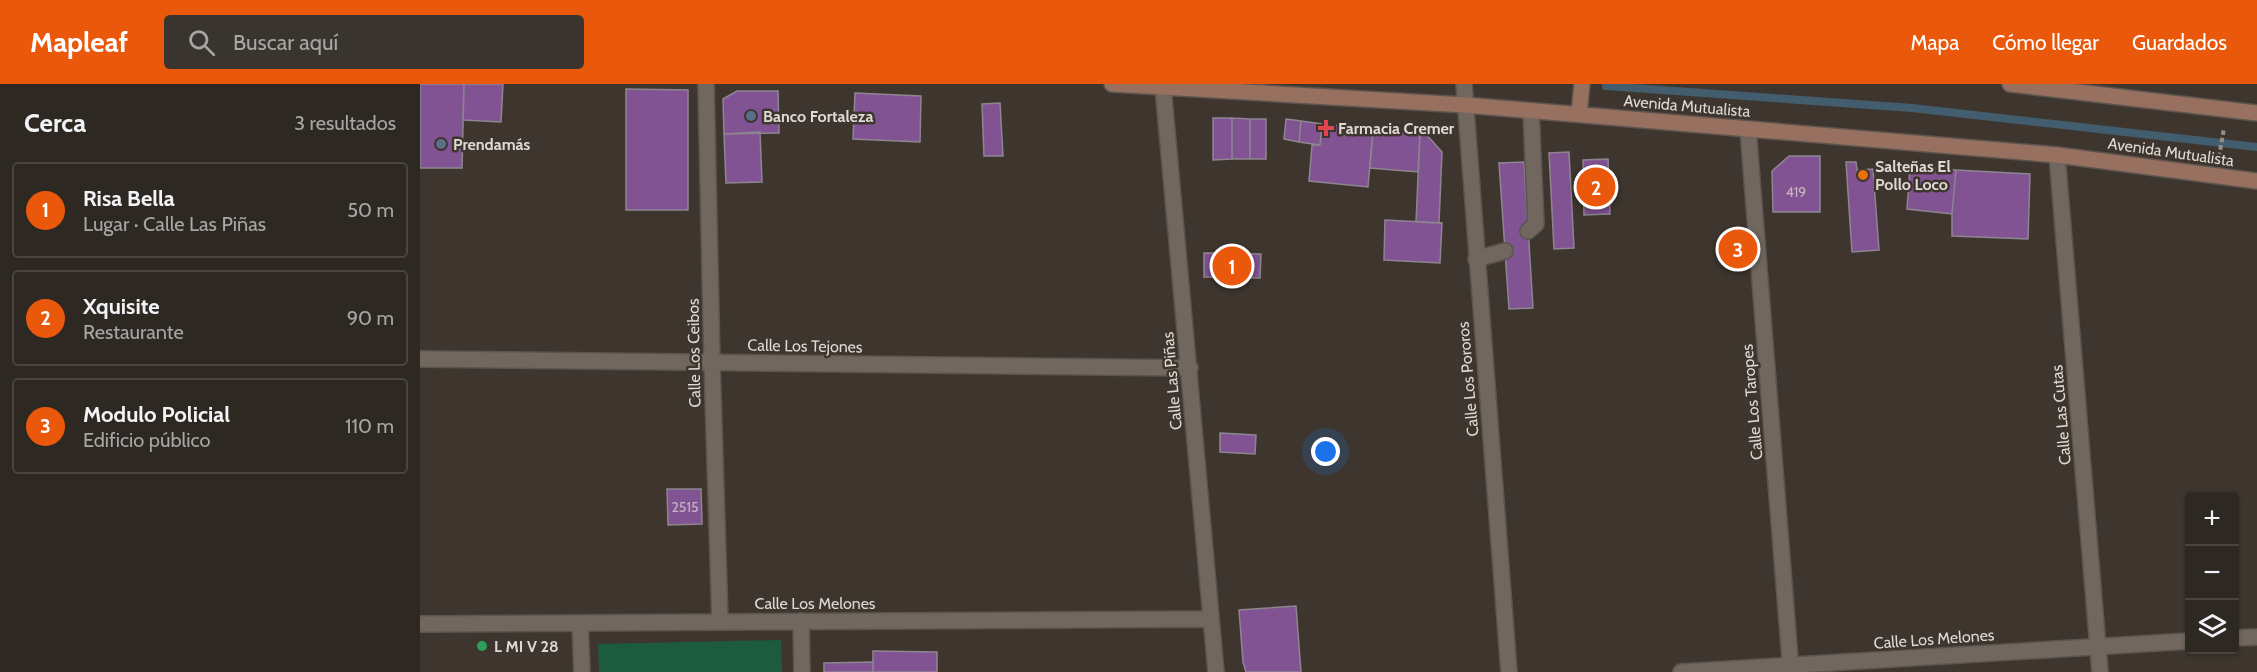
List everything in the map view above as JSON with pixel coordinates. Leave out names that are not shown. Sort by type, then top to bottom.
[{"type":"main road","name":"Avenida Mutualista","points":[[1112,84],[1464,96],[1531,111],[1579,110],[1748,129],[2057,155],[2257,182]]},
{"type":"main road","points":[[1579,110],[1582,84]]},
{"type":"main road","points":[[2010,84],[2257,113]]},
{"type":"street","name":"Calle Los Ceibos","points":[[706,84],[720,622]]},
{"type":"street","name":"Calle Las Piñas","points":[[1164,87],[1216,672]]},
{"type":"street","name":"Calle Los Pororos","points":[[1464,96],[1509,672]]},
{"type":"street","points":[[1528,231],[1536,224],[1531,111]]},
{"type":"street","name":"Calle Los Taropes","points":[[1748,129],[1791,669]]},
{"type":"street","name":"Calle Las Cutas","points":[[2057,155],[2100,672]]},
{"type":"street","points":[[1476,259],[1505,251]]},
{"type":"street","name":"Calle Los Tejones","points":[[420,359],[1190,368]]},
{"type":"street","name":"Calle Los Melones","points":[[420,624],[1211,619]]},
{"type":"street","points":[[801,621],[802,672]]},
{"type":"street","points":[[580,623],[582,672]]},
{"type":"street","points":[[2239,638],[2257,637]]},
{"type":"street","name":"Calle Los Melones","points":[[1682,672],[1791,669],[2185,641]]},
{"type":"path","points":[[2220,152],[2224,128]]},
{"type":"green space","points":[[781,640],[782,672],[599,672],[598,644]]},
{"type":"building","name":"Prendamás","points":[[420,84],[464,84],[462,168],[420,168]]},
{"type":"building","points":[[464,84],[503,84],[501,122],[463,120]]},
{"type":"building","points":[[626,89],[688,90],[688,210],[626,210]]},
{"type":"building","name":"Banco Fortaleza","points":[[737,91],[778,91],[779,133],[724,134],[723,99]]},
{"type":"building","points":[[855,93],[921,96],[920,142],[853,139]]},
{"type":"building","points":[[1000,103],[1003,156],[984,156],[982,104]]},
{"type":"building","points":[[1213,118],[1232,118],[1232,159],[1213,160]]},
{"type":"building","points":[[1232,118],[1250,119],[1250,159],[1232,159]]},
{"type":"building","points":[[1250,119],[1266,119],[1266,159],[1250,159]]},
{"type":"building","points":[[1286,119],[1301,121],[1299,142],[1284,139]]},
{"type":"building","points":[[1301,121],[1322,124],[1320,145],[1299,142]]},
{"type":"building","points":[[1322,124],[1373,129],[1368,187],[1309,181],[1312,145],[1320,145]]},
{"type":"building","points":[[1373,129],[1420,134],[1418,172],[1370,168]]},
{"type":"building","points":[[760,132],[762,182],[726,183],[724,134]]},
{"type":"building","points":[[1425,133],[1442,152],[1439,223],[1416,222],[1420,134]]},
{"type":"building","points":[[1569,152],[1574,248],[1554,249],[1549,153]]},
{"type":"building","points":[[1789,156],[1820,156],[1820,212],[1773,212],[1772,171]]},
{"type":"building","points":[[1608,159],[1610,214],[1584,215],[1583,160]]},
{"type":"building","points":[[1524,162],[1533,308],[1509,309],[1499,163]]},
{"type":"building","points":[[1846,162],[1856,162],[1857,170],[1873,169],[1879,250],[1852,252]]},
{"type":"building","points":[[1910,166],[1956,170],[1952,214],[1907,209]]},
{"type":"building","points":[[1956,170],[2030,174],[2028,239],[1952,236]]},
{"type":"building","points":[[1385,220],[1442,223],[1440,263],[1384,260]]},
{"type":"building","points":[[1204,253],[1261,254],[1260,278],[1204,277]]},
{"type":"building","points":[[1220,433],[1256,435],[1255,454],[1220,452]]},
{"type":"building","points":[[667,489],[701,489],[702,524],[668,525]]},
{"type":"building","points":[[1296,606],[1301,672],[1246,672],[1243,662],[1239,610]]},
{"type":"building","points":[[873,651],[937,652],[937,672],[873,672]]},
{"type":"building","points":[[873,662],[873,672],[824,672],[824,663]]},
{"type":"waterway","points":[[1606,86],[1912,108],[2257,147]]},
{"type":"place","name":"Banco Fortaleza","points":[[751,116]]},
{"type":"place","name":"Farmacia Cremer","points":[[1326,128]]},
{"type":"place","name":"Prendamás","points":[[441,144]]},
{"type":"place","name":"Salteñas El Pollo Loco","points":[[1863,175]]},
{"type":"place","name":"Xquisite","points":[[1596,187]]},
{"type":"place","name":"Modulo Policial","points":[[1738,249]]},
{"type":"place","name":"Risa Bella","points":[[1232,266]]},
{"type":"place","name":"L MI V 28","points":[[482,646]]}]
